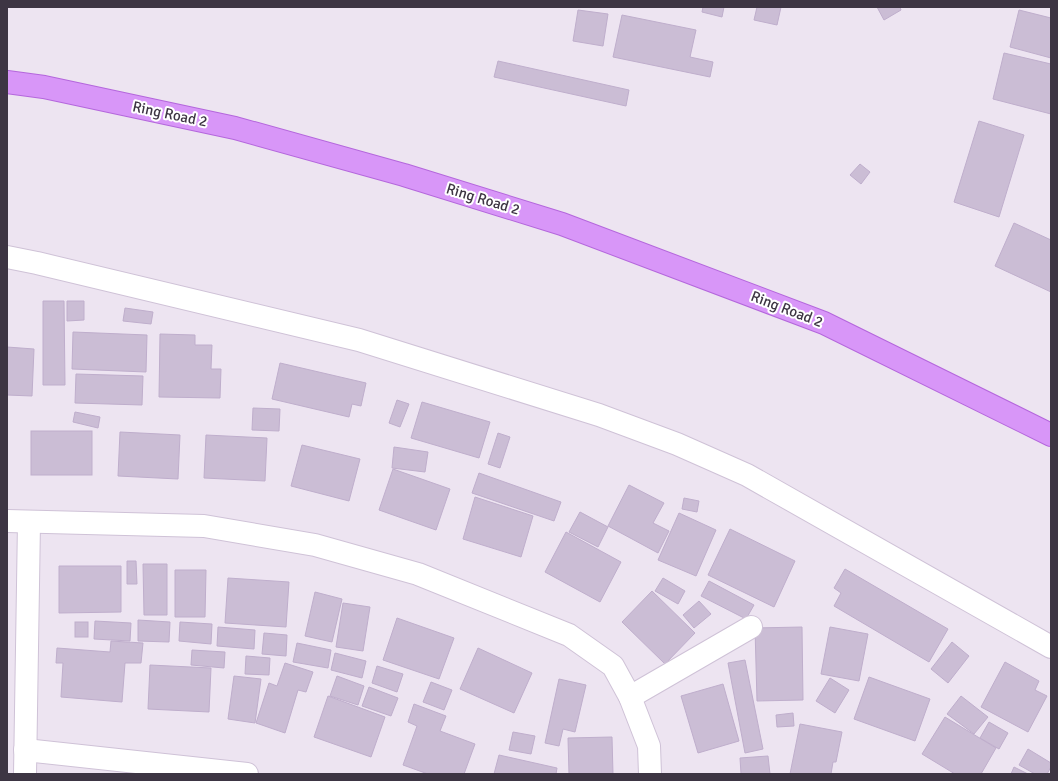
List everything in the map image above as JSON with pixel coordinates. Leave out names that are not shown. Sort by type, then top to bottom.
[{"type":"main road","name":"Ring Road 2","points":[[7,82],[44,87],[235,128],[404,175],[562,224],[824,323],[1051,434]]},
{"type":"street","points":[[7,257],[359,340],[599,415],[677,444],[747,475],[1051,647]]},
{"type":"street","points":[[7,521],[204,526],[315,545],[418,574],[570,635],[613,666],[630,697],[649,746],[650,774]]},
{"type":"street","points":[[25,774],[29,522]]},
{"type":"street","points":[[630,697],[751,627]]},
{"type":"street","points":[[25,750],[246,774]]},
{"type":"building","points":[[703,7],[724,7],[722,17],[702,12]]},
{"type":"building","points":[[757,7],[781,7],[777,25],[754,20]]},
{"type":"building","points":[[877,7],[900,7],[901,10],[884,20]]},
{"type":"building","points":[[578,10],[608,14],[603,46],[573,41]]},
{"type":"building","points":[[1019,10],[1051,18],[1051,58],[1010,47]]},
{"type":"building","points":[[622,15],[696,30],[690,57],[713,62],[710,77],[613,57]]},
{"type":"building","points":[[1004,53],[1051,64],[1051,114],[993,99]]},
{"type":"building","points":[[498,61],[629,90],[626,106],[494,77]]},
{"type":"building","points":[[979,121],[1024,135],[999,217],[954,202]]},
{"type":"building","points":[[860,164],[870,172],[861,184],[850,175]]},
{"type":"building","points":[[1014,223],[1051,240],[1051,292],[995,266]]},
{"type":"building","points":[[43,301],[64,301],[65,385],[43,385]]},
{"type":"building","points":[[67,301],[84,301],[84,320],[67,321]]},
{"type":"building","points":[[125,308],[153,312],[151,324],[123,321]]},
{"type":"building","points":[[73,332],[147,335],[146,372],[72,369]]},
{"type":"building","points":[[160,334],[195,335],[195,345],[212,345],[211,369],[221,369],[220,398],[159,397]]},
{"type":"building","points":[[7,347],[34,349],[32,396],[7,395]]},
{"type":"building","points":[[280,363],[366,383],[361,406],[352,404],[349,417],[272,399]]},
{"type":"building","points":[[76,374],[143,376],[142,405],[75,403]]},
{"type":"building","points":[[397,400],[409,404],[400,427],[389,423]]},
{"type":"building","points":[[422,402],[490,422],[479,458],[411,438]]},
{"type":"building","points":[[253,408],[280,409],[279,431],[252,430]]},
{"type":"building","points":[[75,412],[100,417],[98,428],[73,422]]},
{"type":"building","points":[[31,431],[92,431],[92,475],[31,475]]},
{"type":"building","points":[[120,432],[180,435],[178,479],[118,476]]},
{"type":"building","points":[[498,433],[510,437],[500,468],[488,464]]},
{"type":"building","points":[[206,435],[267,438],[265,481],[204,478]]},
{"type":"building","points":[[302,445],[360,459],[349,501],[291,486]]},
{"type":"building","points":[[394,447],[428,452],[425,472],[392,468]]},
{"type":"building","points":[[393,469],[450,489],[436,530],[379,510]]},
{"type":"building","points":[[479,473],[561,502],[554,521],[472,493]]},
{"type":"building","points":[[629,485],[664,503],[653,523],[669,531],[658,553],[608,526]]},
{"type":"building","points":[[475,497],[533,516],[521,557],[463,539]]},
{"type":"building","points":[[684,498],[699,501],[697,512],[682,509]]},
{"type":"building","points":[[580,512],[608,527],[598,547],[569,532]]},
{"type":"building","points":[[679,513],[716,530],[696,576],[658,560]]},
{"type":"building","points":[[730,529],[795,561],[774,607],[708,575]]},
{"type":"building","points":[[566,532],[621,562],[600,602],[545,572]]},
{"type":"building","points":[[127,561],[136,561],[137,584],[127,584]]},
{"type":"building","points":[[143,564],[167,564],[167,615],[144,615]]},
{"type":"building","points":[[59,566],[121,566],[121,612],[59,613]]},
{"type":"building","points":[[845,569],[948,629],[929,662],[834,606],[841,593],[834,588]]},
{"type":"building","points":[[175,570],[206,570],[205,617],[175,617]]},
{"type":"building","points":[[228,578],[289,582],[286,627],[225,623]]},
{"type":"building","points":[[663,578],[685,591],[678,604],[655,591]]},
{"type":"building","points":[[709,581],[754,605],[746,619],[701,596]]},
{"type":"building","points":[[652,591],[695,633],[665,664],[622,622]]},
{"type":"building","points":[[315,592],[342,599],[332,642],[305,636]]},
{"type":"building","points":[[699,601],[711,614],[694,628],[683,615]]},
{"type":"building","points":[[343,603],[370,607],[363,651],[336,647]]},
{"type":"building","points":[[397,618],[454,638],[439,679],[383,660]]},
{"type":"building","points":[[138,620],[170,622],[169,642],[138,641]]},
{"type":"building","points":[[95,621],[131,623],[130,641],[94,639]]},
{"type":"building","points":[[75,622],[88,622],[88,637],[75,637]]},
{"type":"building","points":[[180,622],[212,624],[211,644],[179,641]]},
{"type":"building","points":[[218,627],[255,630],[254,649],[217,646]]},
{"type":"building","points":[[802,627],[803,700],[757,701],[755,628]]},
{"type":"building","points":[[830,627],[868,634],[859,681],[821,674]]},
{"type":"building","points":[[264,633],[287,635],[286,656],[262,654]]},
{"type":"building","points":[[111,641],[143,643],[141,663],[125,663],[122,702],[61,697],[63,663],[56,663],[57,648],[110,652]]},
{"type":"building","points":[[952,642],[969,656],[948,683],[931,669]]},
{"type":"building","points":[[297,643],[331,650],[328,668],[293,662]]},
{"type":"building","points":[[478,648],[532,673],[514,713],[460,689]]},
{"type":"building","points":[[192,650],[225,652],[224,668],[191,665]]},
{"type":"building","points":[[335,653],[366,661],[362,678],[331,670]]},
{"type":"building","points":[[246,656],[270,658],[269,675],[245,674]]},
{"type":"building","points":[[745,660],[763,749],[745,753],[728,663]]},
{"type":"building","points":[[1005,662],[1039,681],[1035,690],[1047,696],[1028,732],[981,707]]},
{"type":"building","points":[[285,663],[313,672],[306,692],[298,690],[285,733],[256,723],[269,683],[277,686]]},
{"type":"building","points":[[150,665],[211,668],[209,712],[148,709]]},
{"type":"building","points":[[377,666],[403,674],[397,692],[372,683]]},
{"type":"building","points":[[234,676],[261,679],[255,723],[228,719]]},
{"type":"building","points":[[337,676],[364,686],[358,705],[330,696]]},
{"type":"building","points":[[869,677],[930,699],[915,741],[854,719]]},
{"type":"building","points":[[830,678],[849,690],[835,713],[816,701]]},
{"type":"building","points":[[559,679],[586,685],[575,732],[563,729],[559,746],[545,743]]},
{"type":"building","points":[[431,682],[452,690],[444,710],[423,702]]},
{"type":"building","points":[[723,684],[739,741],[698,753],[681,696]]},
{"type":"building","points":[[369,687],[398,698],[391,716],[362,706]]},
{"type":"building","points":[[328,696],[385,717],[371,757],[314,737]]},
{"type":"building","points":[[961,696],[988,717],[974,734],[947,714]]},
{"type":"building","points":[[414,704],[446,716],[440,731],[475,744],[464,774],[428,774],[403,765],[417,726],[408,722]]},
{"type":"building","points":[[793,713],[794,726],[777,727],[776,715]]},
{"type":"building","points":[[945,717],[996,748],[981,774],[955,774],[922,754]]},
{"type":"building","points":[[989,722],[1008,733],[999,749],[980,738]]},
{"type":"building","points":[[800,724],[842,732],[836,762],[833,762],[831,774],[790,774]]},
{"type":"building","points":[[513,732],[535,736],[531,754],[509,750]]},
{"type":"building","points":[[612,737],[613,774],[569,774],[568,738]]},
{"type":"building","points":[[1028,749],[1051,763],[1051,767],[1047,774],[1035,774],[1019,765]]},
{"type":"building","points":[[499,755],[557,768],[556,774],[494,774]]},
{"type":"building","points":[[768,756],[770,774],[741,774],[740,758]]},
{"type":"building","points":[[1014,767],[1028,774],[1011,774]]}]
